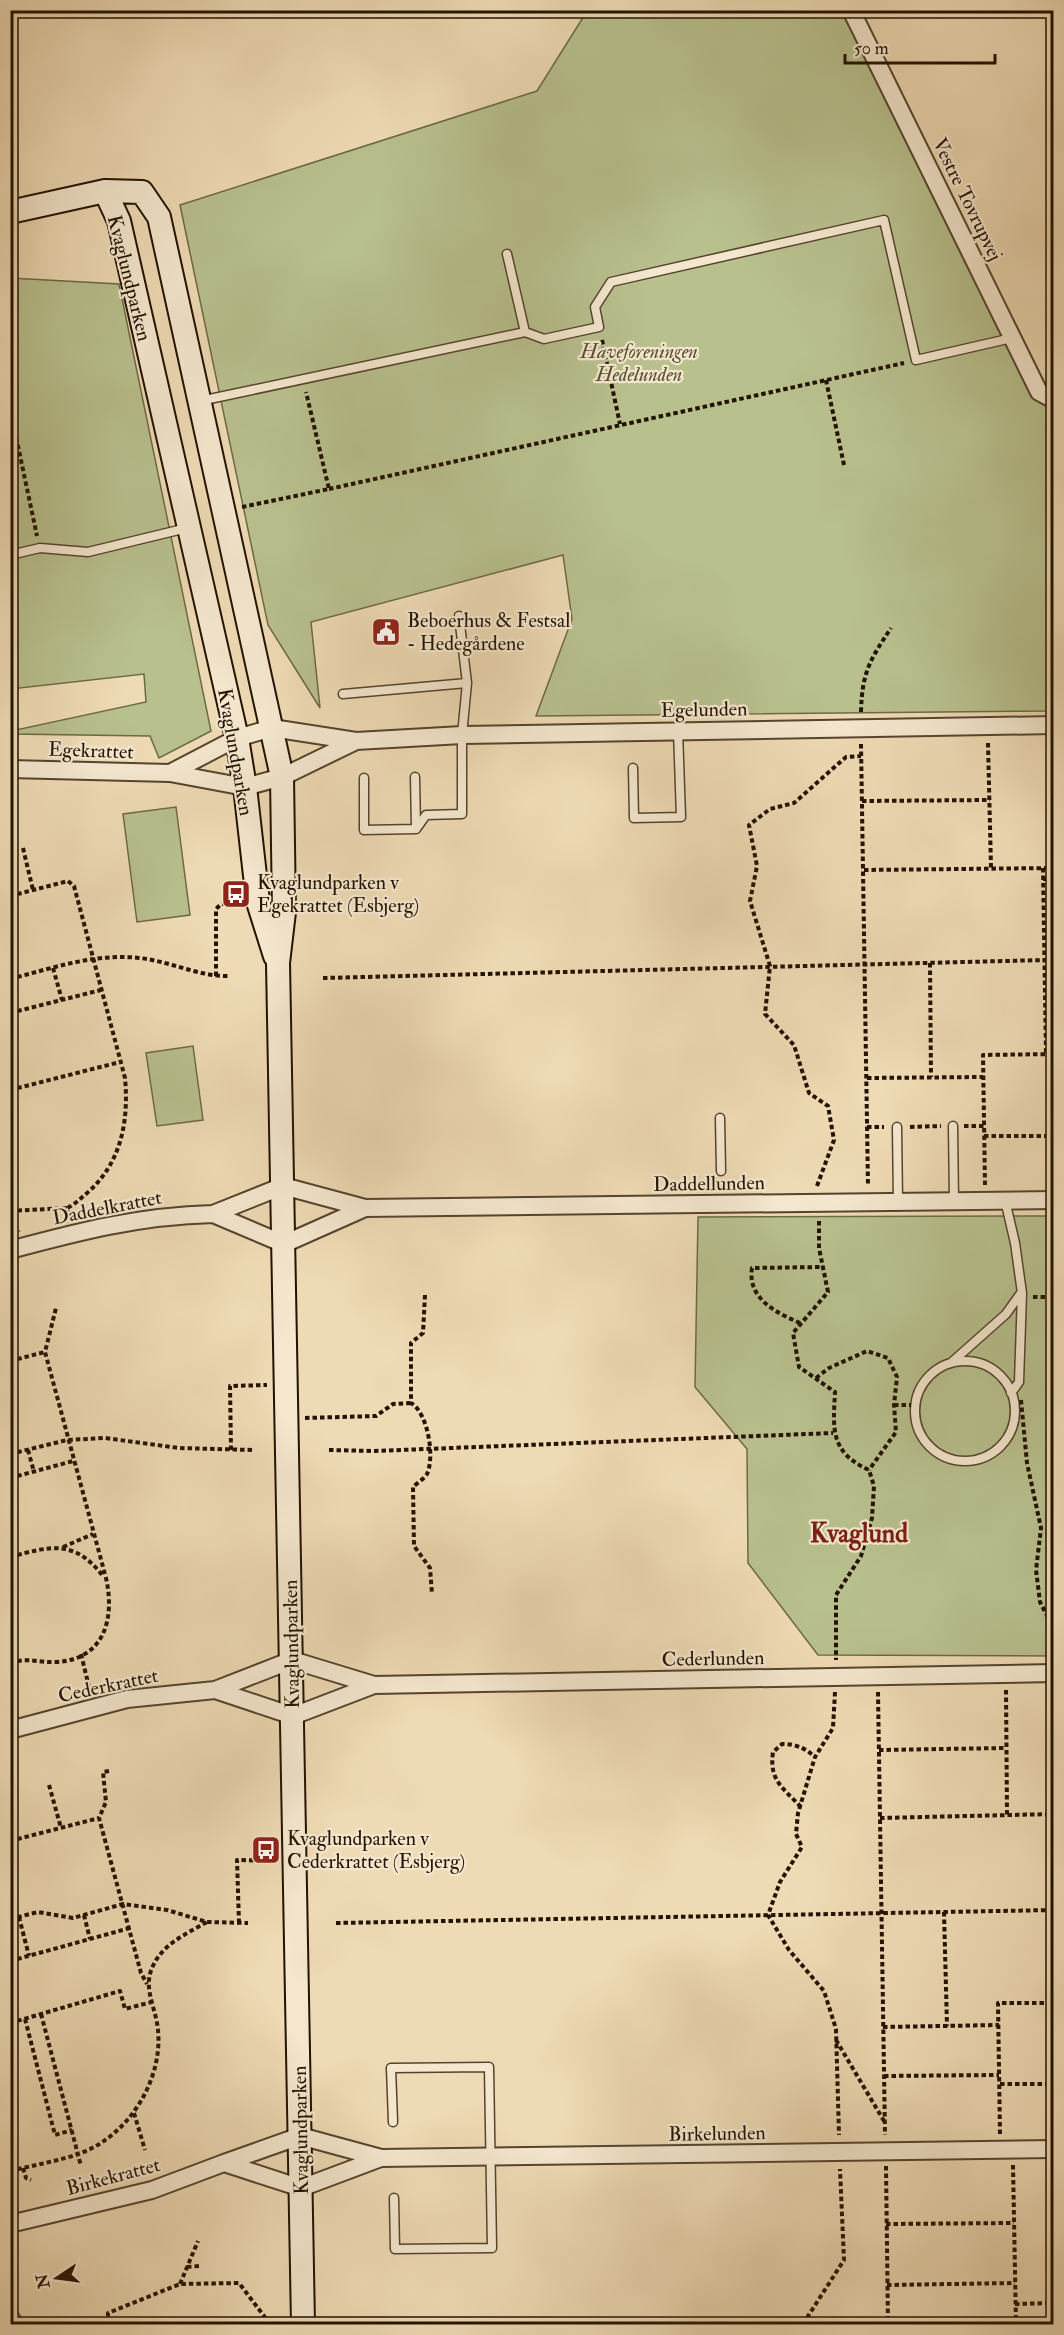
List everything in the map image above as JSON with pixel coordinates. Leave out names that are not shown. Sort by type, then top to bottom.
[{"type":"street","name":"Vestre Tovrupvej","points":[[851,10],[1039,392],[1053,400]]},
{"type":"street","points":[[10,213],[105,191]]},
{"type":"street","name":"Kvaglundparken","points":[[278,963],[258,902],[237,738],[120,221],[105,191],[142,192],[159,217],[282,777],[284,912],[278,963],[303,2325]]},
{"type":"street","name":"Egelunden","points":[[237,738],[272,728],[356,741],[462,735],[678,730],[1052,725]]},
{"type":"street","points":[[170,774],[237,738]]},
{"type":"street","name":"Egelunden","points":[[245,787],[282,777],[356,741]]},
{"type":"street","name":"Egekrattet","points":[[10,769],[170,774],[245,787]]},
{"type":"street","name":"Daddellunden","points":[[283,1186],[365,1208],[1053,1200]]},
{"type":"street","name":"Daddelkrattet","points":[[10,1250],[115,1223],[166,1215],[213,1214],[283,1186]]},
{"type":"street","name":"Daddellunden","points":[[284,1244],[365,1208]]},
{"type":"street","name":"Daddelkrattet","points":[[213,1214],[284,1244]]},
{"type":"street","name":"Cederlunden","points":[[292,1660],[374,1685],[1053,1673]]},
{"type":"street","name":"Cederkrattet","points":[[10,1730],[139,1697],[215,1690],[292,1660]]},
{"type":"street","name":"Cederlunden","points":[[293,1716],[374,1685]]},
{"type":"street","name":"Cederkrattet","points":[[215,1690],[293,1716]]},
{"type":"street","name":"Birkelunden","points":[[300,2136],[381,2158],[1053,2149]]},
{"type":"street","name":"Birkekrattet","points":[[10,2224],[152,2190],[300,2136]]},
{"type":"street","name":"Birkelunden","points":[[301,2188],[381,2158]]},
{"type":"street","points":[[224,2163],[301,2188]]},
{"type":"lane","points":[[199,401],[525,332],[544,339],[599,327],[595,307],[611,282],[884,220],[916,360],[1012,338]]},
{"type":"lane","points":[[507,254],[525,332]]},
{"type":"lane","points":[[10,555],[40,548],[88,552],[188,528]]},
{"type":"lane","points":[[416,829],[426,815],[462,814],[462,735],[466,683],[459,616]]},
{"type":"lane","points":[[343,694],[466,683]]},
{"type":"lane","points":[[633,768],[634,818],[681,817],[678,730]]},
{"type":"lane","points":[[415,777],[416,829]]},
{"type":"lane","points":[[364,778],[364,830],[416,829]]},
{"type":"lane","points":[[720,1118],[721,1171]]},
{"type":"lane","points":[[953,1126],[954,1201]]},
{"type":"lane","points":[[897,1127],[898,1202]]},
{"type":"lane","points":[[1005,1200],[1015,1243],[1022,1293],[1019,1382],[1011,1393]]},
{"type":"lane","points":[[952,1362],[976,1362],[987,1366],[1005,1382],[1011,1393],[1014,1417],[1005,1441],[995,1450],[971,1460],[946,1457],[934,1450],[919,1430],[915,1405],[923,1383],[941,1367],[952,1362],[1006,1314],[1022,1293]]},
{"type":"lane","points":[[393,2122],[391,2068],[489,2067],[492,2248],[395,2249],[394,2198]]},
{"type":"lane","points":[[10,2309],[20,2325]]},
{"type":"path","points":[[599,327],[620,424]]},
{"type":"path","points":[[225,511],[916,360]]},
{"type":"path","points":[[303,380],[329,489]]},
{"type":"path","points":[[826,380],[844,465]]},
{"type":"path","points":[[10,408],[40,548]]},
{"type":"path","points":[[868,1202],[861,692],[867,665],[891,628]]},
{"type":"path","points":[[1052,725],[1053,844]]},
{"type":"path","points":[[988,726],[991,868]]},
{"type":"path","points":[[768,1915],[780,1882],[802,1847],[796,1834],[801,1806],[815,1757],[833,1728],[836,1677],[836,1595],[861,1556],[872,1518],[874,1486],[869,1470],[851,1462],[833,1433],[835,1392],[799,1367],[793,1333],[828,1292],[819,1248],[817,1182],[834,1140],[828,1106],[809,1093],[794,1045],[765,1014],[770,966],[750,901],[757,866],[749,825],[770,809],[794,802],[846,757],[861,756]]},
{"type":"path","points":[[862,801],[990,800]]},
{"type":"path","points":[[23,848],[33,890]]},
{"type":"path","points":[[864,870],[1053,867]]},
{"type":"path","points":[[1043,868],[1046,1054]]},
{"type":"path","points":[[1043,879],[1053,879]]},
{"type":"path","points":[[10,896],[68,881],[74,886],[121,1062],[127,1104],[118,1150],[102,1179],[67,1208],[10,1211]]},
{"type":"path","points":[[216,976],[216,909],[221,904],[232,904]]},
{"type":"path","points":[[10,979],[113,955],[142,958],[216,976],[230,976]]},
{"type":"path","points":[[323,978],[1045,960],[1053,967]]},
{"type":"path","points":[[930,963],[932,1077]]},
{"type":"path","points":[[53,968],[62,1000]]},
{"type":"path","points":[[1045,998],[1053,989]]},
{"type":"path","points":[[10,1013],[101,990]]},
{"type":"path","points":[[1045,1004],[1053,1003]]},
{"type":"path","points":[[985,1201],[983,1055],[1053,1054]]},
{"type":"path","points":[[10,1090],[121,1062]]},
{"type":"path","points":[[867,1078],[983,1077]]},
{"type":"path","points":[[867,1127],[984,1126]]},
{"type":"path","points":[[984,1136],[1053,1136]]},
{"type":"path","points":[[67,1208],[75,1233]]},
{"type":"path","points":[[800,1323],[763,1303],[751,1278],[752,1268],[823,1267]]},
{"type":"path","points":[[425,1295],[423,1333],[411,1344],[411,1403],[425,1419],[428,1449],[426,1476],[413,1487],[414,1546],[430,1568],[432,1593]]},
{"type":"path","points":[[10,1663],[32,1659],[61,1661],[81,1654],[92,1647],[109,1622],[111,1600],[106,1578],[45,1352],[56,1308]]},
{"type":"path","points":[[816,1378],[829,1368],[867,1351],[888,1358],[897,1377],[894,1406],[896,1431],[869,1470]]},
{"type":"path","points":[[10,1361],[45,1352]]},
{"type":"path","points":[[1019,1382],[1028,1464],[1041,1527],[1036,1570],[1040,1602],[1053,1629]]},
{"type":"path","points":[[231,1450],[230,1386],[255,1385]]},
{"type":"path","points":[[287,1418],[376,1416],[393,1404],[411,1403]]},
{"type":"path","points":[[894,1406],[915,1405]]},
{"type":"path","points":[[329,1450],[428,1449],[833,1433]]},
{"type":"path","points":[[10,1454],[67,1440],[105,1438],[179,1448],[253,1450]]},
{"type":"path","points":[[28,1450],[34,1472]]},
{"type":"path","points":[[10,1478],[73,1461]]},
{"type":"path","points":[[10,1557],[63,1547],[93,1534]]},
{"type":"path","points":[[63,1547],[91,1560],[106,1578]]},
{"type":"path","points":[[81,1654],[93,1708]]},
{"type":"path","points":[[1005,1674],[1007,1815]]},
{"type":"path","points":[[878,1676],[888,2325]]},
{"type":"path","points":[[801,1806],[775,1780],[771,1769],[773,1752],[782,1744],[792,1744],[806,1749],[815,1757]]},
{"type":"path","points":[[879,1750],[1006,1748]]},
{"type":"path","points":[[10,2171],[78,2153],[104,2141],[134,2113],[156,2068],[158,2029],[152,2002],[99,1818],[106,1802],[103,1772],[109,1771]]},
{"type":"path","points":[[49,1785],[61,1828]]},
{"type":"path","points":[[880,1818],[1053,1814]]},
{"type":"path","points":[[10,1841],[99,1818]]},
{"type":"path","points":[[239,1923],[237,1860],[295,1861]]},
{"type":"path","points":[[10,1919],[38,1912],[73,1918],[123,1904],[167,1910],[207,1922],[248,1923]]},
{"type":"path","points":[[336,1923],[1053,1910]]},
{"type":"path","points":[[944,1912],[947,2026]]},
{"type":"path","points":[[84,1915],[90,1939]]},
{"type":"path","points":[[768,1915],[789,1950],[824,1991],[836,2029],[844,2260],[803,2325]]},
{"type":"path","points":[[19,1917],[29,1956]]},
{"type":"path","points":[[147,1985],[152,1967],[168,1946],[207,1922]]},
{"type":"path","points":[[10,1961],[130,1928]]},
{"type":"path","points":[[10,2024],[120,1991],[125,2009],[152,2002]]},
{"type":"path","points":[[1016,2325],[1014,2223],[999,2084],[998,2003],[1053,2003]]},
{"type":"path","points":[[41,2014],[81,2166]]},
{"type":"path","points":[[25,2019],[55,2135],[72,2130]]},
{"type":"path","points":[[883,2027],[999,2025]]},
{"type":"path","points":[[836,2040],[885,2122]]},
{"type":"path","points":[[884,2076],[999,2075]]},
{"type":"path","points":[[999,2084],[1053,2084]]},
{"type":"path","points":[[134,2113],[144,2150]]},
{"type":"path","points":[[23,2168],[26,2178],[31,2180]]},
{"type":"path","points":[[886,2224],[1014,2223]]},
{"type":"path","points":[[180,2284],[198,2241]]},
{"type":"path","points":[[187,2267],[199,2266]]},
{"type":"path","points":[[108,2325],[108,2313],[180,2284],[239,2283],[270,2325]]},
{"type":"path","points":[[887,2285],[1015,2283]]},
{"type":"path","points":[[1015,2304],[1053,2303]]},
{"type":"green space","name":"Haveforeningen Hedelunden","points":[[587,11],[843,11],[1033,391],[1053,412],[1053,711],[536,716],[572,619],[563,555],[311,622],[320,708],[268,625],[180,205],[537,91]]},
{"type":"green space","points":[[10,278],[119,284],[211,731],[159,758],[150,736],[11,734],[11,731],[146,702],[144,674],[11,689]]},
{"type":"green space","points":[[176,807],[190,915],[137,922],[123,814]]},
{"type":"green space","points":[[193,1046],[203,1120],[157,1126],[146,1053]]},
{"type":"green space","points":[[1053,1216],[1053,1656],[818,1655],[748,1563],[747,1449],[695,1387],[698,1217]]},
{"type":"place","name":"Beboerhus & Festsal - Hedegårdene","points":[[386,632]]},
{"type":"place","name":"Kvaglundparken v Egekrattet (Esbjerg)","points":[[236,894]]},
{"type":"place","name":"Kvaglundparken v Cederkrattet (Esbjerg)","points":[[266,1850]]},
{"type":"district","name":"Kvaglund","points":[[859,1533]]}]
